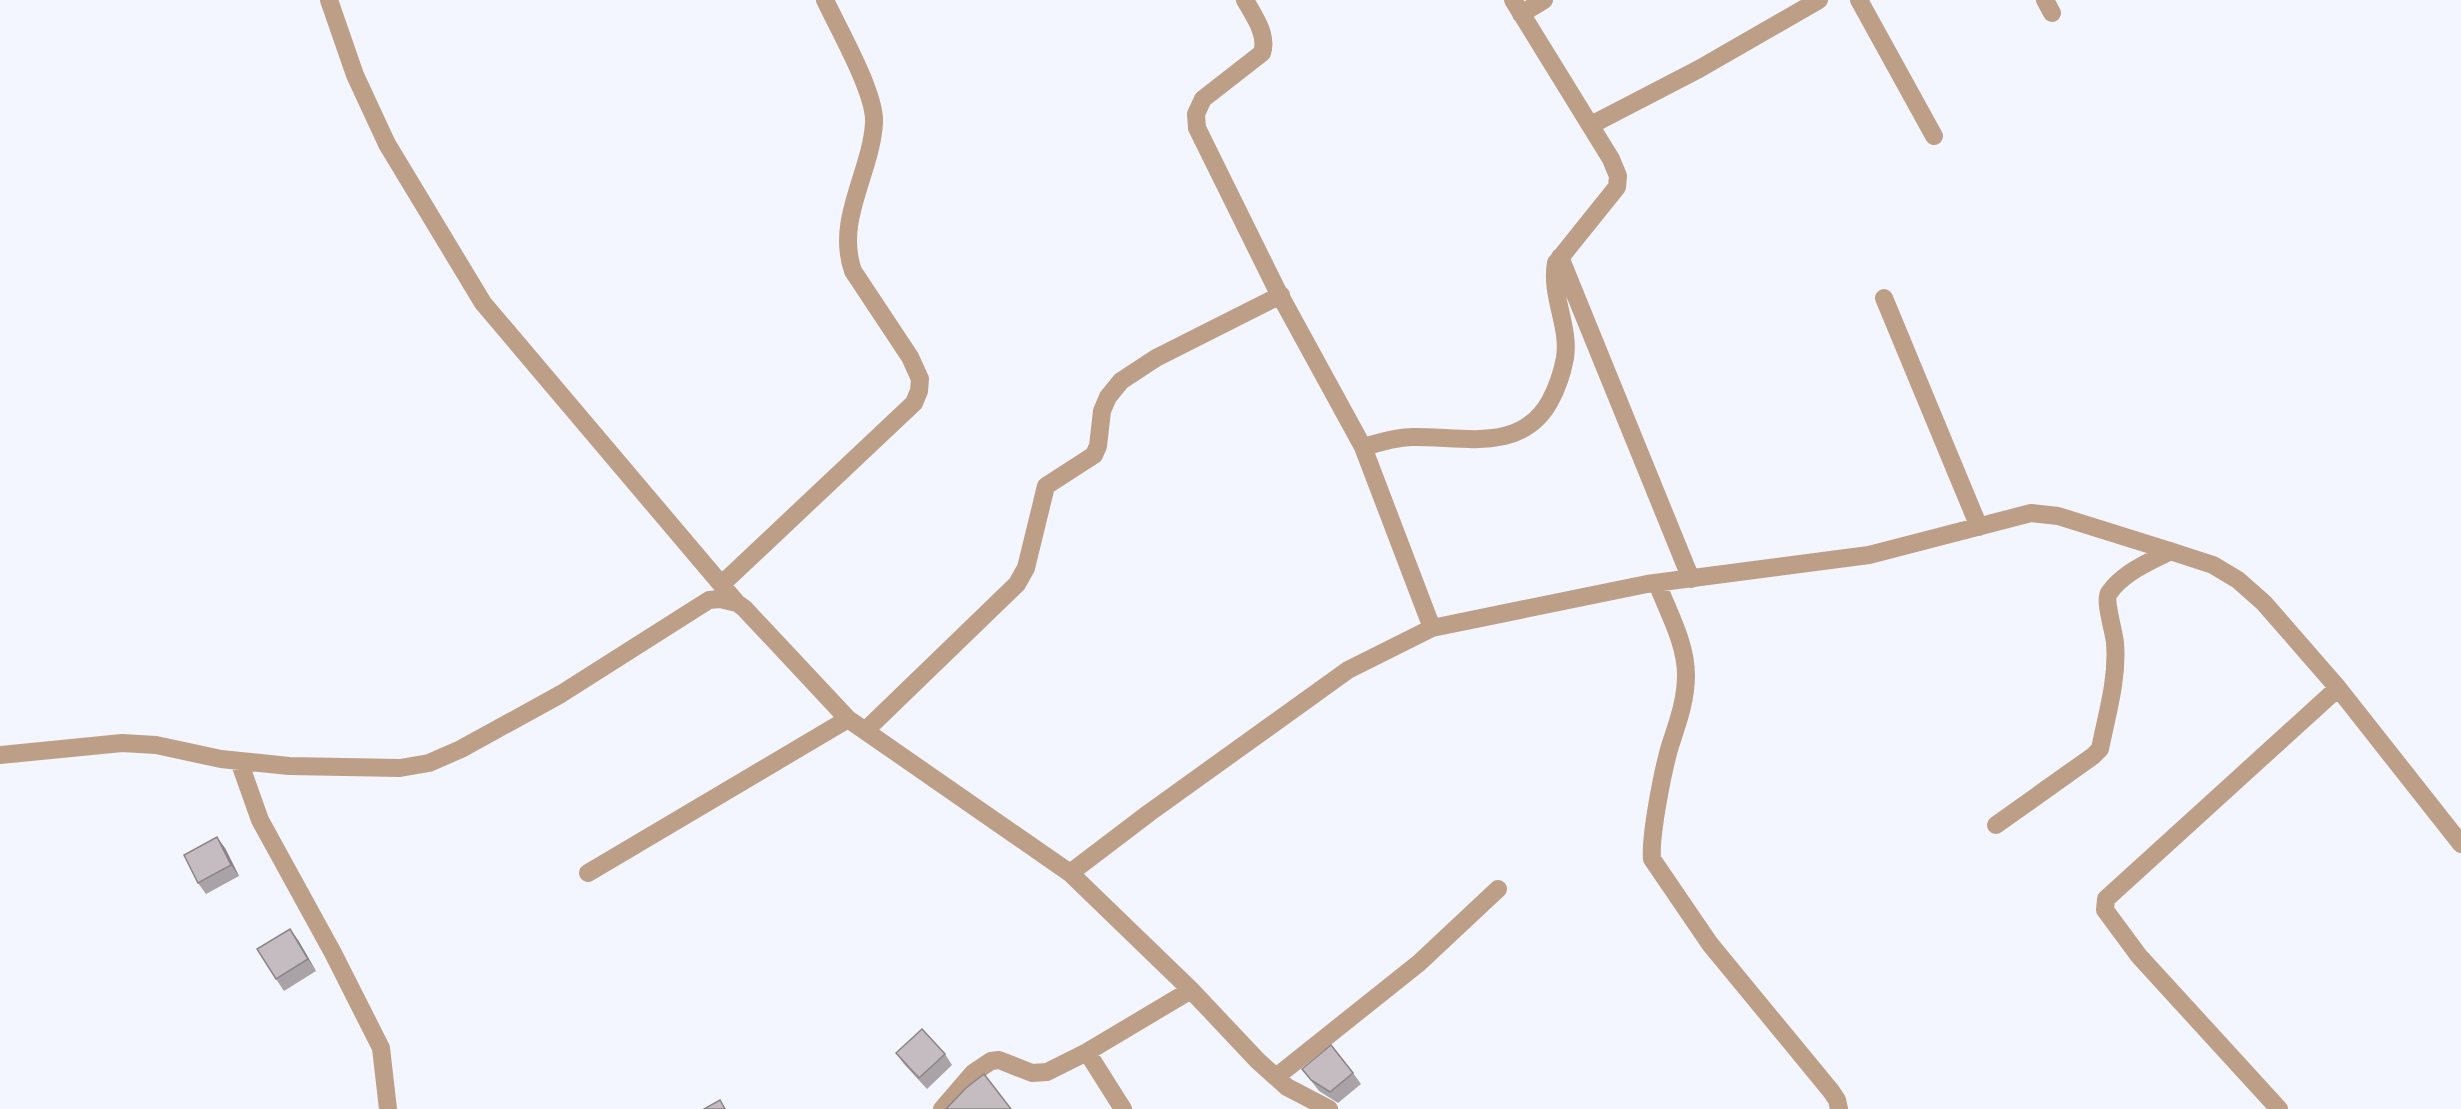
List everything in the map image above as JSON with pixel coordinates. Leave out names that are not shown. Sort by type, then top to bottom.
[{"type":"street","points":[[329,0],[355,75],[387,144],[483,303],[737,603],[848,719],[1070,873],[1191,990],[1276,1077],[1300,1095],[1329,1109]]},
{"type":"street","points":[[722,584],[914,403],[919,391],[920,379],[910,357],[853,271],[848,257],[849,221],[871,143],[874,121],[867,91],[825,0]]},
{"type":"street","points":[[1245,0],[1260,28],[1265,45],[1262,53],[1203,99],[1196,114],[1197,129],[1281,295],[1363,447],[1432,628]]},
{"type":"street","points":[[1363,447],[1409,436],[1477,439],[1512,435],[1528,427],[1545,410],[1558,386],[1565,357],[1565,336],[1554,275],[1556,263],[1617,187],[1618,176],[1592,125],[1517,7],[1544,0]]},
{"type":"street","points":[[1592,125],[1700,69],[1819,0]]},
{"type":"street","points":[[1859,0],[1934,135]]},
{"type":"street","points":[[1560,257],[1691,579]]},
{"type":"street","points":[[866,730],[1017,584],[1026,568],[1046,486],[1094,455],[1098,446],[1102,411],[1108,398],[1121,381],[1156,358],[1281,295]]},
{"type":"street","points":[[1884,298],[1979,527]]},
{"type":"street","points":[[1070,873],[1149,813],[1348,670],[1432,628],[1657,583],[1869,555],[2031,513],[2046,513],[2170,551],[2213,565],[2238,580],[2264,603],[2338,688],[2461,844]]},
{"type":"street","points":[[1996,825],[2100,749],[2114,683],[2114,633],[2107,603],[2109,594],[2122,578],[2170,551]]},
{"type":"street","points":[[1657,583],[1683,648],[1686,674],[1681,716],[1670,748],[1657,813],[1651,847],[1652,859],[1710,944],[1831,1091],[1837,1100],[1839,1109]]},
{"type":"street","points":[[0,754],[122,743],[156,745],[239,761],[289,766],[400,768],[429,763],[461,749],[561,694],[709,600],[720,599],[737,603]]},
{"type":"street","points":[[2279,1109],[2139,956],[2105,910],[2104,905],[2106,899],[2338,688]]},
{"type":"street","points":[[588,873],[848,719]]},
{"type":"street","points":[[239,761],[260,820],[381,1048],[388,1109]]},
{"type":"street","points":[[1276,1077],[1419,963],[1498,889]]},
{"type":"street","points":[[942,1109],[973,1073],[991,1061],[999,1060],[1032,1073],[1047,1072],[1087,1052],[1191,990]]},
{"type":"street","points":[[1087,1052],[1123,1109]]},
{"type":"building","points":[[217,837],[231,865],[198,883],[184,855]]},
{"type":"building","points":[[290,929],[308,959],[276,979],[257,949]]},
{"type":"building","points":[[922,1029],[945,1054],[919,1078],[896,1053]]},
{"type":"building","points":[[1331,1045],[1353,1073],[1330,1092],[1311,1080],[1302,1069]]},
{"type":"building","points":[[984,1074],[1011,1109],[946,1109],[966,1088]]},
{"type":"building","points":[[720,1100],[725,1109],[704,1109]]}]
